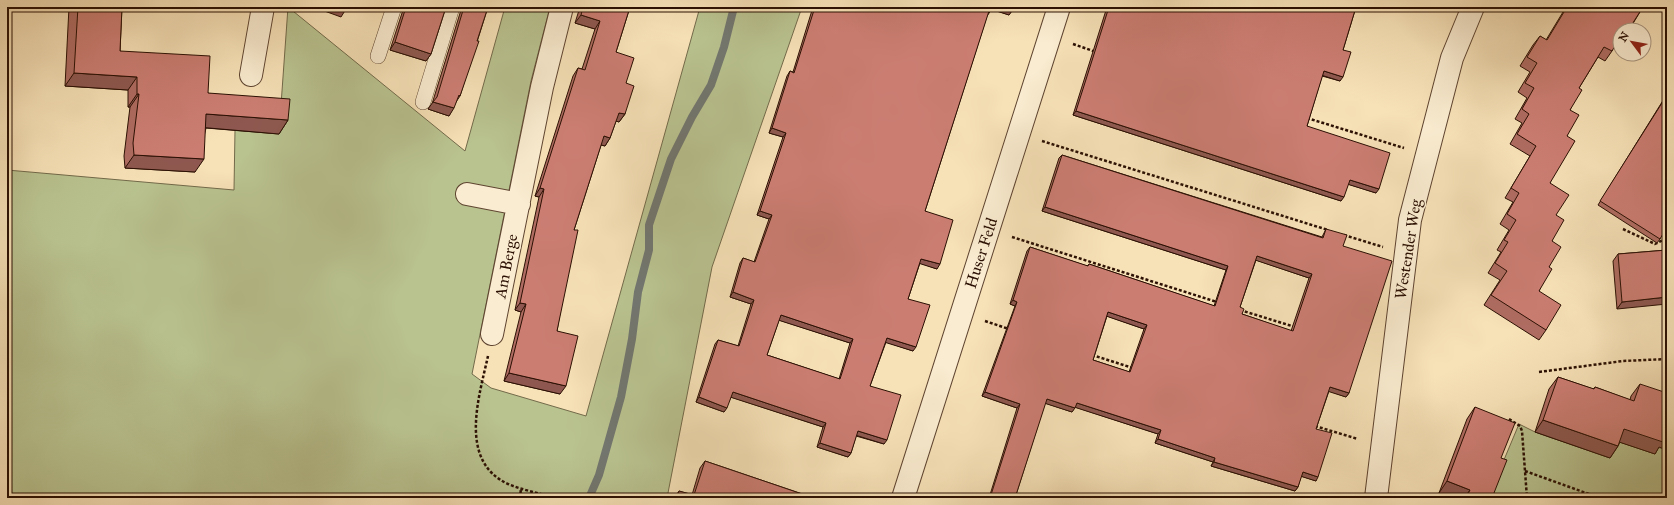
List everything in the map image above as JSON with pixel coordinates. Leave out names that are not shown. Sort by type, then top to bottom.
[{"type":"street","points":[[251,75],[263,7]]},
{"type":"street","name":"Am Berge","points":[[492,334],[542,86],[562,7]]},
{"type":"street","name":"Huser Feld","points":[[902,498],[1059,7]]},
{"type":"street","name":"Westender Weg","points":[[1376,498],[1410,220],[1452,58],[1472,7]]},
{"type":"street","points":[[467,194],[519,204]]},
{"type":"lane","points":[[378,56],[394,7]]},
{"type":"lane","points":[[423,102],[452,7]]},
{"type":"path","points":[[1048,40],[1072,44],[1103,54]]},
{"type":"path","points":[[1306,118],[1426,155]]},
{"type":"path","points":[[1019,134],[1330,230]]},
{"type":"path","points":[[1624,229],[1655,244],[1667,238]]},
{"type":"path","points":[[988,230],[1222,304]]},
{"type":"path","points":[[1337,233],[1406,254]]},
{"type":"path","points":[[1237,309],[1298,328]]},
{"type":"path","points":[[961,315],[1016,331]]},
{"type":"path","points":[[492,334],[476,411],[476,447],[483,462],[506,483],[554,498]]},
{"type":"path","points":[[1088,354],[1140,370]]},
{"type":"path","points":[[1539,372],[1623,361],[1667,359]]},
{"type":"path","points":[[1509,420],[1520,426],[1522,431],[1527,498]]},
{"type":"path","points":[[1314,425],[1382,447]]},
{"type":"path","points":[[1526,471],[1600,498]]},
{"type":"path","points":[[520,498],[521,488]]},
{"type":"green space","points":[[288,7],[465,151],[505,7],[550,7],[531,81],[472,374],[491,388],[586,416],[700,7],[802,7],[712,267],[667,498],[7,498],[7,170],[234,190],[235,130],[279,133]]},
{"type":"green space","points":[[1519,424],[1535,432],[1616,441],[1654,453],[1657,447],[1667,450],[1667,498],[1488,498]]},
{"type":"building","points":[[7,7],[11,7],[7,83]]},
{"type":"building","points":[[78,7],[122,7],[120,51],[210,56],[208,93],[290,99],[288,120],[206,114],[204,159],[134,155],[133,143],[139,94],[137,94],[137,77],[74,73]]},
{"type":"building","points":[[406,7],[446,7],[431,54],[395,42]]},
{"type":"building","points":[[464,7],[488,7],[477,41],[479,41],[460,96],[459,95],[454,108],[433,102],[437,97]]},
{"type":"building","points":[[583,7],[630,7],[616,52],[634,58],[626,83],[634,86],[625,114],[619,113],[610,138],[604,136],[574,230],[578,230],[557,331],[578,336],[566,386],[509,373],[526,304],[520,303],[544,189],[540,188],[578,68],[585,70],[600,21],[581,15]]},
{"type":"building","points":[[815,7],[992,7],[991,11],[989,11],[925,211],[953,220],[940,264],[921,259],[908,299],[930,305],[916,347],[887,338],[870,386],[901,395],[887,440],[858,431],[851,453],[820,443],[826,423],[733,392],[727,408],[699,397],[718,340],[739,346],[754,300],[733,292],[743,258],[755,262],[772,215],[760,211],[786,133],[772,128],[790,71],[794,73]],"holes":[[[781,315],[853,339],[840,379],[767,355]]]},
{"type":"building","points":[[1001,7],[1013,7],[1012,11]]},
{"type":"building","points":[[1109,7],[1356,7],[1343,50],[1351,52],[1343,77],[1324,71],[1307,126],[1390,153],[1379,189],[1350,180],[1344,197],[1076,111]]},
{"type":"building","points":[[1567,7],[1643,7],[1633,22],[1612,22],[1612,51],[1604,47],[1579,88],[1582,90],[1570,110],[1579,115],[1567,136],[1575,141],[1550,183],[1569,195],[1556,215],[1564,220],[1552,241],[1561,247],[1549,267],[1552,269],[1539,291],[1561,305],[1546,330],[1491,295],[1507,271],[1495,263],[1508,242],[1504,240],[1516,220],[1507,214],[1519,193],[1511,188],[1536,146],[1517,134],[1529,114],[1522,109],[1534,88],[1525,83],[1537,63],[1527,57],[1540,36],[1547,40]]},
{"type":"building","points":[[1667,95],[1667,227],[1660,239],[1600,201]]},
{"type":"building","points":[[1062,155],[1323,238],[1326,229],[1347,235],[1343,246],[1392,261],[1349,393],[1330,387],[1316,429],[1332,433],[1318,477],[1303,472],[1298,487],[1214,462],[1215,458],[1158,439],[1161,430],[1077,403],[1075,408],[1047,399],[1015,498],[990,498],[1020,404],[985,392],[1017,302],[1013,300],[1030,247],[1088,266],[1089,264],[1215,306],[1228,266],[1045,207]],"holes":[[[1257,256],[1312,274],[1293,331],[1242,314],[1244,309],[1240,307]],[[1108,312],[1147,325],[1130,372],[1093,360]]]},
{"type":"building","points":[[1667,250],[1667,297],[1622,302],[1618,254]]},
{"type":"building","points":[[1558,377],[1594,389],[1595,387],[1634,401],[1640,384],[1667,393],[1667,435],[1665,435],[1663,442],[1624,429],[1618,446],[1543,420]]},
{"type":"building","points":[[1475,407],[1515,423],[1501,458],[1507,460],[1492,498],[1466,498],[1470,490],[1447,481]]},
{"type":"building","points":[[705,461],[814,498],[677,498],[679,491],[694,495]]},
{"type":"waterway","points":[[589,498],[599,475],[621,397],[632,339],[638,292],[649,250],[649,225],[671,159],[692,117],[711,85],[724,47],[734,7]]}]
